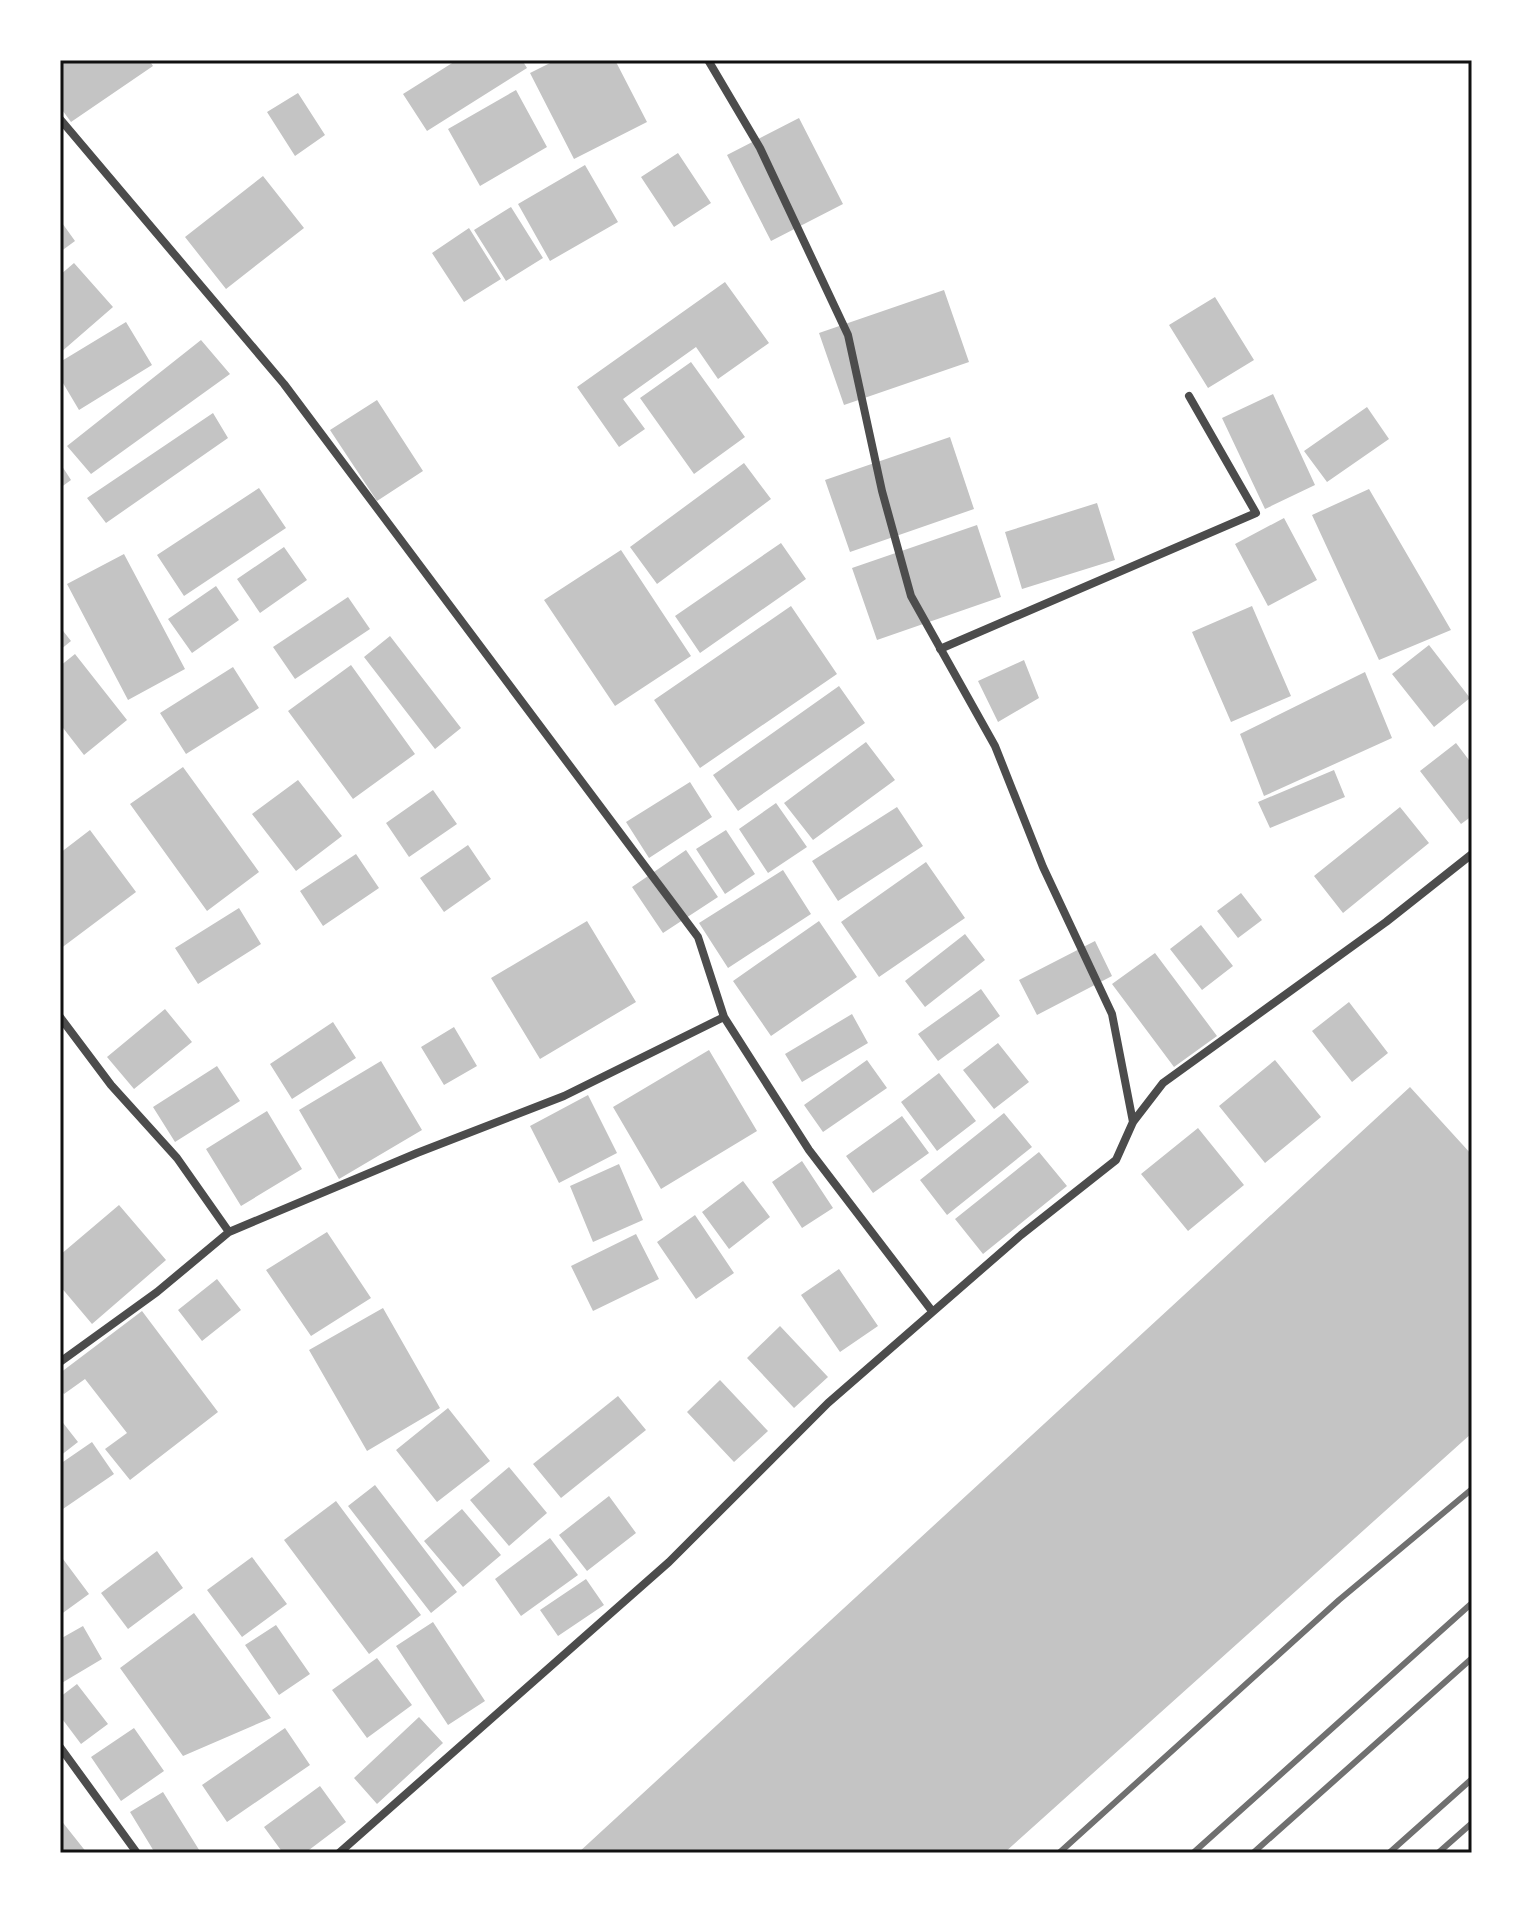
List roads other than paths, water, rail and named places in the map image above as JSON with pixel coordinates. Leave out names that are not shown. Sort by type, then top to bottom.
[{"type":"street","points":[[708,60],[760,148],[848,335],[882,491],[911,596],[995,746],[1043,867],[1112,1014],[1133,1122]]},
{"type":"street","points":[[60,119],[284,384],[698,937],[724,1017],[809,1150],[932,1311]]},
{"type":"street","points":[[940,649],[1256,513],[1189,396]]},
{"type":"street","points":[[339,1853],[669,1562],[828,1403],[1021,1235],[1116,1160],[1133,1122],[1163,1083],[1386,922],[1472,854]]},
{"type":"street","points":[[60,1017],[111,1085],[177,1158],[229,1232]]},
{"type":"street","points":[[60,1362],[157,1292],[229,1232],[417,1153],[564,1096],[724,1017]]},
{"type":"street","points":[[60,1747],[137,1853]]},
{"type":"railway","points":[[1059,1853],[1339,1600],[1472,1489]]},
{"type":"railway","points":[[1193,1853],[1472,1603]]},
{"type":"railway","points":[[1253,1853],[1472,1658]]},
{"type":"railway","points":[[1389,1853],[1472,1779]]},
{"type":"railway","points":[[1438,1853],[1472,1823]]}]
